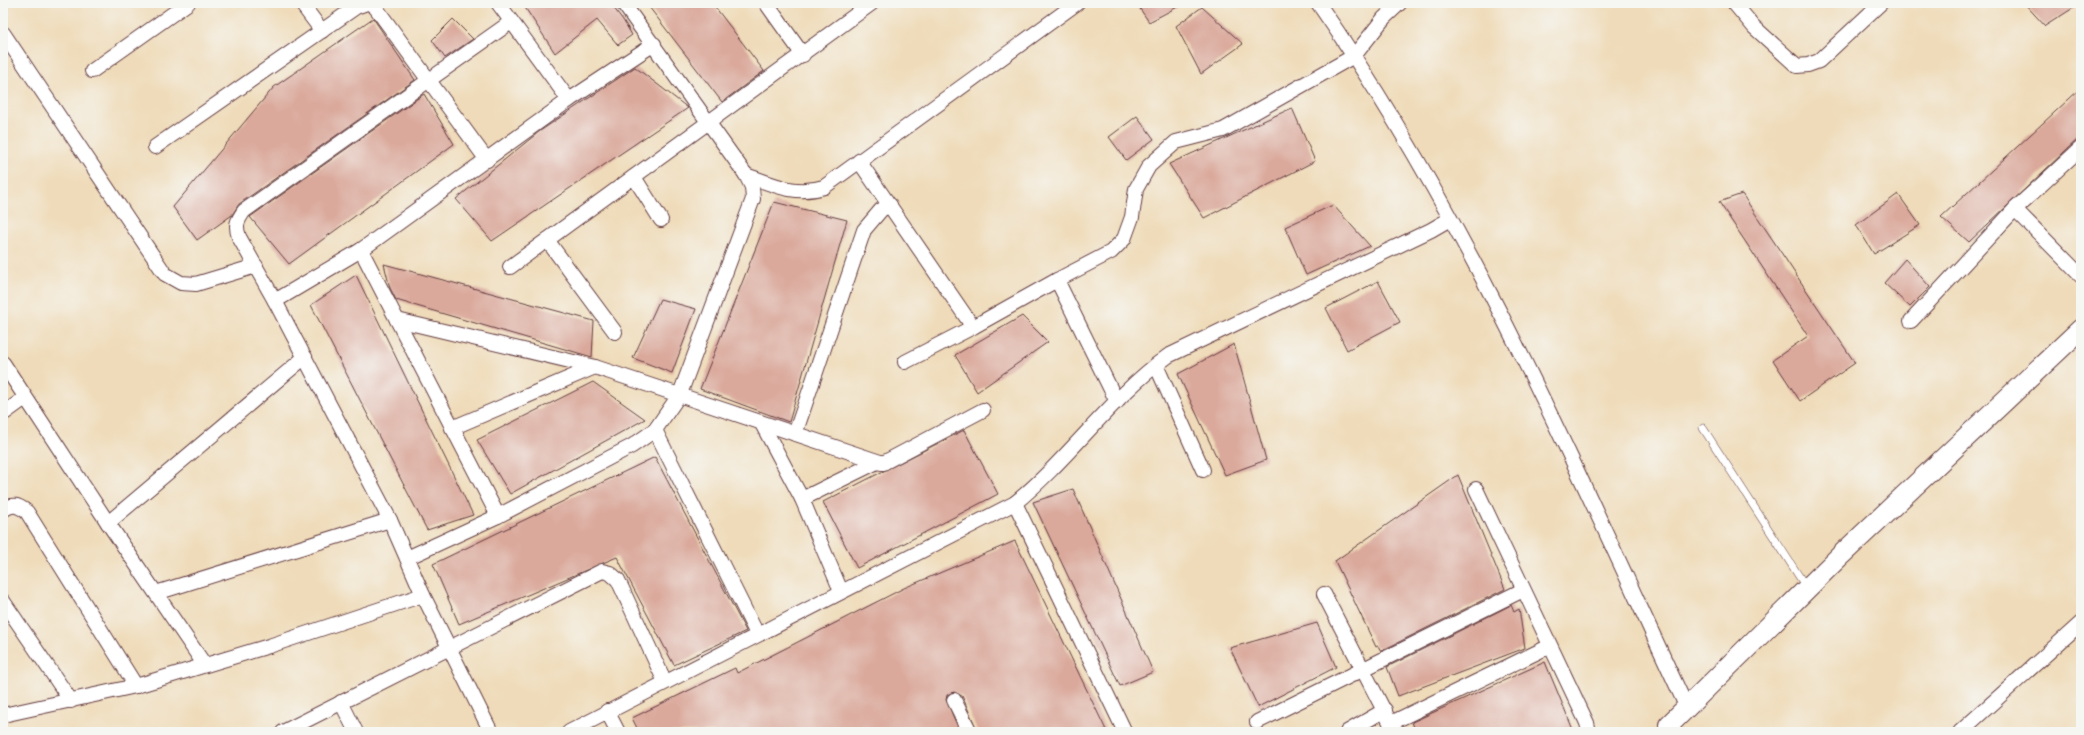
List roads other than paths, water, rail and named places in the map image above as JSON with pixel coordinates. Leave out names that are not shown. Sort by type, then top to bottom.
[{"type":"main road","points":[[1667,730],[1686,708],[1807,589],[2081,329]]},
{"type":"street","points":[[92,71],[188,3]]},
{"type":"street","points":[[301,3],[322,31]]},
{"type":"street","points":[[155,147],[356,7],[369,3],[376,8],[487,160]]},
{"type":"street","points":[[498,3],[569,100]]},
{"type":"street","points":[[407,558],[498,516],[632,446],[655,430],[680,394],[753,199],[752,187],[746,175],[710,122],[623,3]]},
{"type":"street","points":[[766,3],[802,55]]},
{"type":"street","points":[[510,267],[872,3]]},
{"type":"street","points":[[746,175],[783,188],[810,191],[824,187],[1077,3]]},
{"type":"street","points":[[1318,3],[1354,56],[1405,138],[1490,293],[1538,389],[1686,708]]},
{"type":"street","points":[[905,362],[1112,252],[1124,239],[1132,217],[1136,189],[1149,166],[1176,142],[1223,130],[1354,56],[1384,18],[1400,3]]},
{"type":"street","points":[[1734,3],[1754,27],[1798,66],[1808,65],[1819,61],[1881,3]]},
{"type":"street","points":[[491,732],[423,595],[390,520],[305,357],[239,237],[236,228],[237,222],[244,211],[511,22]]},
{"type":"street","points":[[3,33],[165,274],[181,283],[196,284],[256,266]]},
{"type":"street","points":[[275,301],[361,250],[569,100],[654,44]]},
{"type":"street","points":[[1911,321],[2014,209],[2081,148]]},
{"type":"street","points":[[859,161],[973,327]]},
{"type":"street","points":[[634,177],[660,220]]},
{"type":"street","points":[[794,434],[864,230],[881,210],[890,205]]},
{"type":"street","points":[[2014,209],[2081,276]]},
{"type":"street","points":[[569,732],[1015,502],[1036,485],[1156,364],[1178,350],[1298,294],[1450,219]]},
{"type":"street","points":[[548,240],[615,332]]},
{"type":"street","points":[[361,250],[498,516]]},
{"type":"street","points":[[1057,280],[1117,402]]},
{"type":"street","points":[[398,320],[595,368],[680,394],[762,424],[883,463]]},
{"type":"street","points":[[108,524],[305,357]]},
{"type":"street","points":[[3,363],[108,524],[204,664]]},
{"type":"street","points":[[1156,364],[1203,470]]},
{"type":"street","points":[[452,428],[595,368]]},
{"type":"street","points":[[3,414],[25,398]]},
{"type":"street","points":[[802,499],[877,462],[883,463],[983,410]]},
{"type":"street","points":[[762,424],[802,499],[841,591]]},
{"type":"street","points":[[655,430],[757,634]]},
{"type":"street","points":[[1476,489],[1587,723],[1589,732]]},
{"type":"street","points":[[1015,502],[1125,732]]},
{"type":"street","points":[[3,510],[13,505],[19,506],[27,512],[136,686]]},
{"type":"street","points":[[156,594],[390,520]]},
{"type":"street","points":[[283,732],[595,574],[602,572],[610,573],[618,580],[665,682]]},
{"type":"street","points":[[1257,722],[1523,590]]},
{"type":"street","points":[[1324,594],[1391,722]]},
{"type":"street","points":[[3,715],[136,686],[204,664],[269,646],[423,595]]},
{"type":"street","points":[[3,601],[71,701]]},
{"type":"street","points":[[1960,732],[2081,623]]},
{"type":"street","points":[[1347,732],[1391,722],[1550,646]]},
{"type":"street","points":[[954,700],[970,732]]},
{"type":"street","points":[[340,702],[356,732]]},
{"type":"street","points":[[608,711],[618,732]]},
{"type":"lane","points":[[1702,428],[1807,589]]}]
